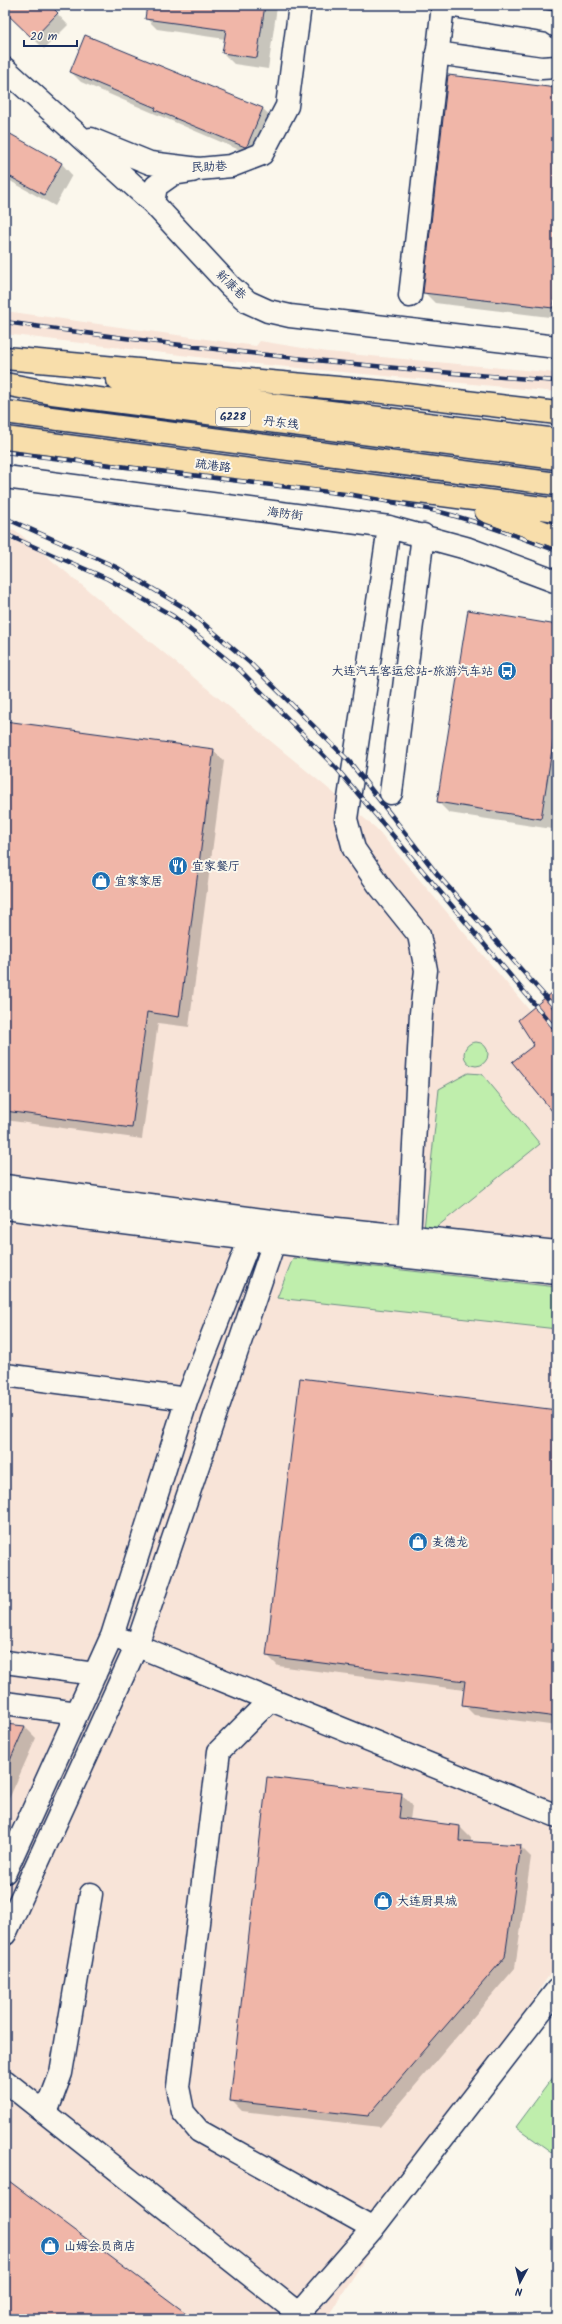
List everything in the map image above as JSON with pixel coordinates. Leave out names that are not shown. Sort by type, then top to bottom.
[{"type":"highway","points":[[5,358],[383,392],[557,413]]},
{"type":"highway","points":[[56,362],[122,381],[193,395],[557,440]]},
{"type":"highway","name":"丹东线","points":[[5,384],[52,393],[557,458]]},
{"type":"highway","points":[[5,412],[557,484]]},
{"type":"highway","name":"疏港路","points":[[5,438],[422,493]]},
{"type":"highway","points":[[422,493],[557,510]]},
{"type":"highway","points":[[422,493],[499,514],[557,537]]},
{"type":"street","name":"民助巷","points":[[77,133],[150,163],[199,169],[231,166],[262,154],[287,106],[300,5]]},
{"type":"street","points":[[410,296],[443,5]]},
{"type":"street","points":[[448,5],[550,22],[557,26]]},
{"type":"street","points":[[437,53],[541,68],[557,67]]},
{"type":"street","name":"新康巷","points":[[7,75],[77,133],[153,203],[230,286],[248,302],[268,311],[290,316],[557,347]]},
{"type":"street","points":[[153,203],[156,186],[173,174],[199,169]]},
{"type":"street","name":"海防街","points":[[5,477],[390,527],[423,535],[535,572],[557,582]]},
{"type":"street","points":[[390,527],[346,819],[354,849],[378,884],[419,935],[426,970],[422,1013],[408,1247]]},
{"type":"street","points":[[391,793],[423,535]]},
{"type":"street","points":[[5,1186],[268,1221],[557,1273]]},
{"type":"street","points":[[5,1208],[274,1242],[557,1252]]},
{"type":"street","points":[[5,1872],[112,1636],[187,1399],[250,1239],[268,1221]]},
{"type":"street","points":[[5,1934],[137,1645],[274,1242],[268,1221]]},
{"type":"street","points":[[5,1375],[187,1399]]},
{"type":"street","points":[[112,1636],[557,1816]]},
{"type":"street","points":[[5,1662],[95,1674]]},
{"type":"street","points":[[270,1700],[220,1751],[178,2087],[183,2112],[199,2131],[373,2228]]},
{"type":"street","points":[[5,1703],[77,1713]]},
{"type":"street","points":[[46,2113],[61,2073],[91,1894]]},
{"type":"street","points":[[5,2081],[297,2316],[373,2228],[557,1990]]},
{"type":"shaded area","points":[[5,311],[256,346],[260,341],[327,352],[557,373],[557,392],[256,364],[5,334]]},
{"type":"shaded area","points":[[5,528],[15,530],[376,828],[557,1043],[557,1963],[326,2319],[5,2319]]},
{"type":"green space","points":[[476,1042],[485,1045],[488,1054],[485,1063],[476,1066],[467,1063],[464,1054],[467,1045]]},
{"type":"green space","points":[[468,1073],[482,1074],[540,1144],[433,1230],[424,1229],[439,1089]]},
{"type":"green space","points":[[293,1258],[557,1287],[557,1329],[277,1298]]},
{"type":"green space","points":[[557,2072],[557,2156],[516,2127]]},
{"type":"building","points":[[5,5],[50,5],[58,13],[33,39],[5,12]]},
{"type":"building","points":[[147,5],[265,5],[257,58],[222,53],[226,30],[145,19]]},
{"type":"building","points":[[85,35],[263,108],[247,146],[245,147],[155,110],[156,108],[70,72]]},
{"type":"building","points":[[448,75],[557,88],[557,271],[553,308],[423,293]]},
{"type":"building","points":[[5,131],[62,163],[44,195],[5,174]]},
{"type":"building","name":"大连汽车客运总站-旅游汽车站","points":[[468,610],[557,625],[557,718],[541,819],[437,802]]},
{"type":"building","name":"宜家家居","points":[[5,721],[214,749],[179,1017],[147,1012],[132,1128],[5,1111]]},
{"type":"building","points":[[557,988],[557,1117],[512,1062],[534,1045],[518,1020]]},
{"type":"building","name":"麦德龙","points":[[300,1378],[557,1410],[557,1717],[462,1705],[465,1681],[266,1656]]},
{"type":"building","points":[[5,1724],[25,1726],[5,1772]]},
{"type":"building","name":"大连厨具城","points":[[267,1777],[402,1793],[399,1818],[460,1826],[459,1841],[521,1845],[505,1957],[368,2116],[230,2101]]},
{"type":"building","name":"山姆会员商店","points":[[5,2178],[194,2319],[5,2319]]},
{"type":"railway","points":[[5,322],[281,356],[419,370],[557,381]]},
{"type":"railway","points":[[5,452],[353,495],[410,505],[444,513],[487,526],[557,551]]},
{"type":"railway","points":[[5,518],[116,567],[185,608],[249,662],[349,761],[437,874],[557,1010]]},
{"type":"railway","points":[[5,534],[108,579],[173,616],[240,670],[338,770],[557,1031]]},
{"type":"place","name":"大连汽车客运总站-旅游汽车站","points":[[507,671]]},
{"type":"place","name":"宜家餐厅","points":[[178,866]]},
{"type":"place","name":"宜家家居","points":[[101,881]]},
{"type":"place","name":"麦德龙","points":[[418,1542]]},
{"type":"place","name":"大连厨具城","points":[[383,1901]]},
{"type":"place","name":"山姆会员商店","points":[[50,2246]]}]
